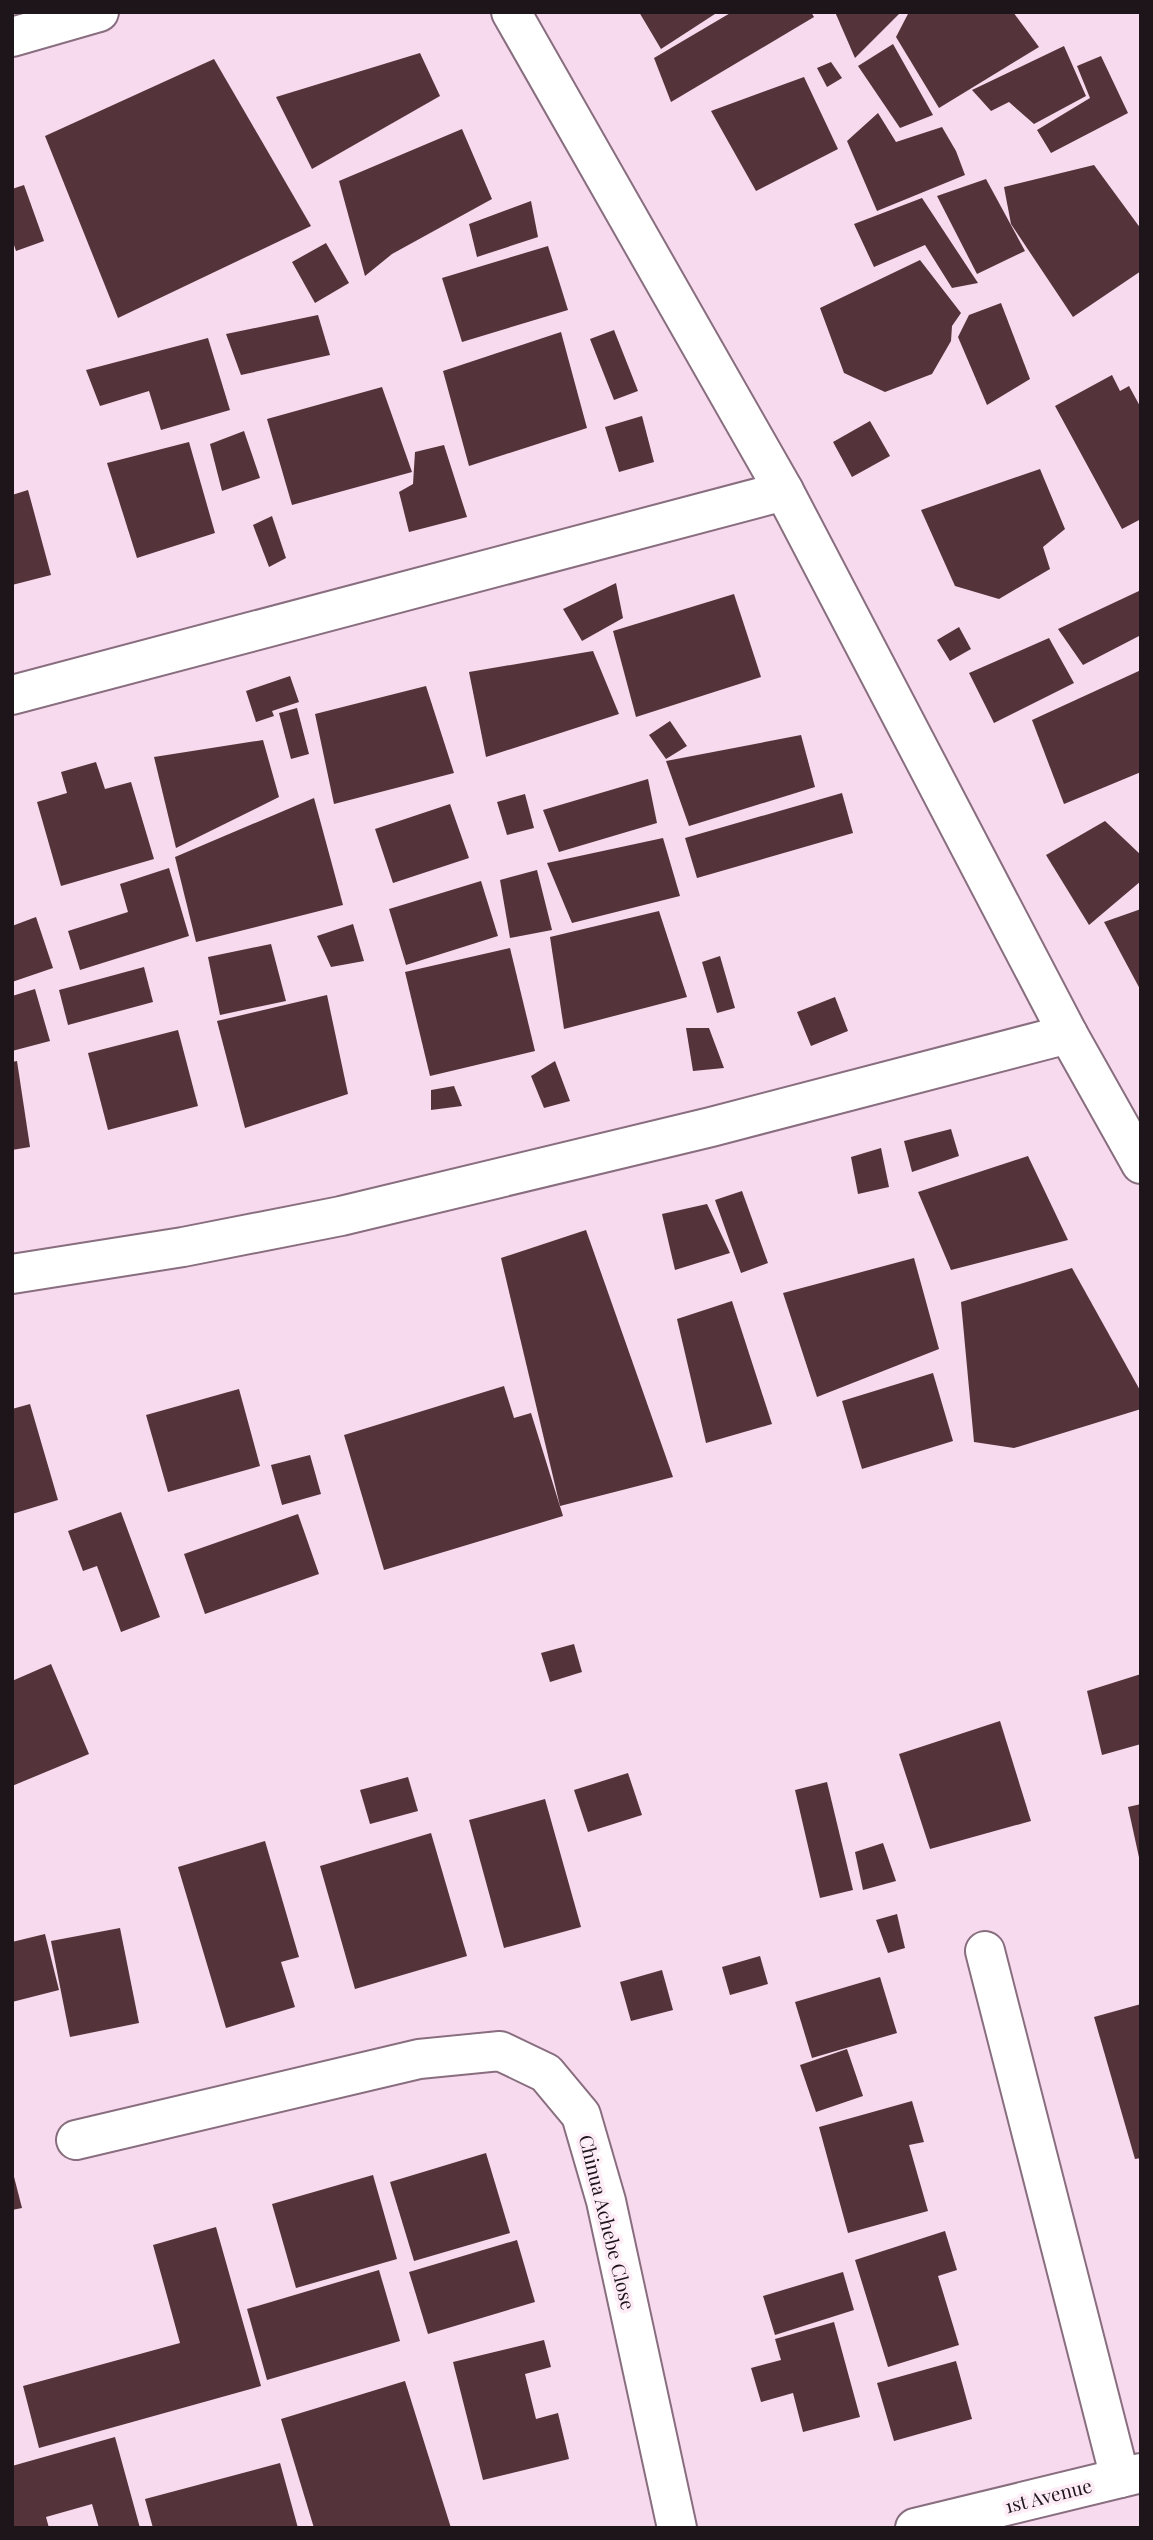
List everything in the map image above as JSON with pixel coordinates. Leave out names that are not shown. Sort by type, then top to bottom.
[{"type":"street","points":[[30,26],[99,12]]},
{"type":"street","points":[[511,12],[784,491],[1068,1034],[1141,1164]]},
{"type":"street","points":[[12,695],[784,491]]},
{"type":"street","points":[[12,1274],[183,1247],[341,1216],[711,1127],[1068,1034]]},
{"type":"street","points":[[985,1951],[1130,2475]]},
{"type":"street","name":"Chinua Achebe Close","points":[[76,2140],[419,2059],[500,2051],[547,2073],[581,2115],[606,2201],[677,2528]]},
{"type":"street","name":"1st Avenue","points":[[915,2528],[1130,2475]]},
{"type":"building","points":[[639,12],[718,12],[661,49]]},
{"type":"building","points":[[732,12],[811,12],[814,17],[671,102],[654,58]]},
{"type":"building","points":[[835,12],[901,12],[855,58]]},
{"type":"building","points":[[909,12],[1013,12],[1039,47],[939,108],[896,37]]},
{"type":"building","points":[[893,44],[933,115],[900,128],[858,66]]},
{"type":"building","points":[[1064,46],[1086,96],[1034,124],[1009,102],[991,111],[972,90]]},
{"type":"building","points":[[420,53],[440,96],[312,169],[276,97]]},
{"type":"building","points":[[1101,56],[1128,113],[1051,153],[1037,130],[1090,98],[1077,66]]},
{"type":"building","points":[[214,59],[311,226],[118,318],[45,136]]},
{"type":"building","points":[[831,62],[842,78],[827,87],[817,68]]},
{"type":"building","points":[[804,77],[838,149],[756,191],[711,111]]},
{"type":"building","points":[[878,113],[896,142],[942,127],[956,151],[965,175],[877,211],[847,141]]},
{"type":"building","points":[[462,129],[492,199],[392,254],[365,276],[339,181]]},
{"type":"building","points":[[1094,165],[1141,229],[1141,271],[1073,317],[1011,224],[1004,187]]},
{"type":"building","points":[[986,179],[1025,251],[977,274],[937,196]]},
{"type":"building","points":[[24,185],[44,241],[16,251],[12,239],[12,189]]},
{"type":"building","points":[[922,198],[978,283],[952,288],[925,245],[874,267],[854,224]]},
{"type":"building","points":[[531,201],[538,237],[477,257],[469,224]]},
{"type":"building","points":[[326,243],[349,283],[315,303],[292,262]]},
{"type":"building","points":[[548,246],[568,310],[462,342],[442,278]]},
{"type":"building","points":[[920,260],[961,313],[952,326],[951,341],[932,374],[885,392],[844,373],[820,308]]},
{"type":"building","points":[[1001,303],[1030,379],[987,405],[958,337],[969,315]]},
{"type":"building","points":[[318,315],[330,355],[241,375],[226,334]]},
{"type":"building","points":[[614,330],[638,391],[614,400],[590,339]]},
{"type":"building","points":[[561,332],[587,428],[469,466],[443,371]]},
{"type":"building","points":[[208,338],[230,410],[161,430],[149,391],[100,406],[86,370]]},
{"type":"building","points":[[1112,375],[1120,391],[1129,386],[1141,408],[1141,519],[1122,529],[1055,406]]},
{"type":"building","points":[[382,387],[412,472],[292,505],[267,419]]},
{"type":"building","points":[[642,416],[654,462],[619,472],[605,427]]},
{"type":"building","points":[[870,421],[890,456],[852,477],[833,442]]},
{"type":"building","points":[[244,431],[260,478],[222,491],[210,444]]},
{"type":"building","points":[[189,442],[215,533],[137,558],[107,463]]},
{"type":"building","points":[[444,445],[467,517],[409,532],[399,492],[413,484],[415,452]]},
{"type":"building","points":[[1040,469],[1065,529],[1043,547],[1050,569],[999,599],[955,586],[921,510]]},
{"type":"building","points":[[28,490],[51,575],[12,585],[12,495]]},
{"type":"building","points":[[272,516],[286,558],[269,567],[253,525]]},
{"type":"building","points":[[616,583],[623,618],[582,641],[563,609]]},
{"type":"building","points":[[1141,590],[1141,635],[1083,665],[1058,629]]},
{"type":"building","points":[[734,594],[761,677],[636,717],[613,631]]},
{"type":"building","points":[[959,627],[971,649],[950,661],[937,640]]},
{"type":"building","points":[[1049,638],[1074,683],[994,723],[969,673]]},
{"type":"building","points":[[593,651],[619,714],[486,757],[469,672]]},
{"type":"building","points":[[1141,670],[1141,772],[1064,804],[1032,720]]},
{"type":"building","points":[[290,676],[299,702],[272,711],[274,716],[256,722],[246,691]]},
{"type":"building","points":[[426,686],[454,773],[334,804],[315,714]]},
{"type":"building","points":[[297,708],[309,754],[291,759],[279,713]]},
{"type":"building","points":[[670,721],[687,746],[666,759],[649,735]]},
{"type":"building","points":[[801,735],[815,787],[689,826],[666,761]]},
{"type":"building","points":[[263,740],[279,797],[176,848],[154,757]]},
{"type":"building","points":[[96,762],[105,789],[131,782],[154,859],[61,886],[37,802],[67,793],[61,772]]},
{"type":"building","points":[[648,779],[657,823],[559,852],[543,810]]},
{"type":"building","points":[[842,793],[853,833],[697,878],[685,838]]},
{"type":"building","points":[[525,794],[534,828],[507,835],[497,802]]},
{"type":"building","points":[[314,798],[343,905],[196,942],[175,857]]},
{"type":"building","points":[[450,804],[469,858],[393,883],[375,829]]},
{"type":"building","points":[[1105,821],[1141,855],[1141,881],[1089,925],[1046,855]]},
{"type":"building","points":[[663,838],[680,896],[572,923],[547,863]]},
{"type":"building","points":[[169,868],[189,936],[80,970],[68,931],[128,912],[120,884]]},
{"type":"building","points":[[537,870],[552,930],[510,938],[500,880]]},
{"type":"building","points":[[481,881],[498,936],[406,965],[389,909]]},
{"type":"building","points":[[1141,909],[1141,991],[1104,922]]},
{"type":"building","points":[[659,911],[687,997],[564,1029],[550,937]]},
{"type":"building","points":[[36,917],[53,968],[12,982],[12,926]]},
{"type":"building","points":[[353,924],[364,961],[331,967],[317,936]]},
{"type":"building","points":[[271,944],[286,1001],[220,1015],[208,957]]},
{"type":"building","points":[[510,948],[535,1051],[430,1076],[405,972]]},
{"type":"building","points":[[720,956],[735,1008],[717,1013],[702,962]]},
{"type":"building","points":[[144,967],[153,1002],[68,1025],[59,990]]},
{"type":"building","points":[[35,989],[50,1041],[12,1051],[12,996]]},
{"type":"building","points":[[327,995],[348,1094],[245,1128],[217,1021]]},
{"type":"building","points":[[835,997],[848,1031],[811,1046],[797,1012]]},
{"type":"building","points":[[686,1028],[709,1028],[724,1068],[693,1071]]},
{"type":"building","points":[[178,1030],[198,1106],[108,1130],[88,1053]]},
{"type":"building","points":[[17,1061],[30,1147],[12,1150],[12,1062]]},
{"type":"building","points":[[555,1061],[570,1101],[544,1108],[531,1076]]},
{"type":"building","points":[[454,1086],[462,1106],[431,1110],[431,1090]]},
{"type":"building","points":[[951,1129],[959,1156],[912,1172],[904,1141]]},
{"type":"building","points":[[881,1148],[889,1187],[858,1194],[851,1157]]},
{"type":"building","points":[[1028,1156],[1068,1240],[951,1270],[918,1192]]},
{"type":"building","points":[[742,1191],[768,1263],[741,1273],[715,1200]]},
{"type":"building","points":[[707,1204],[730,1253],[675,1270],[662,1214]]},
{"type":"building","points":[[586,1230],[673,1477],[560,1506],[501,1258]]},
{"type":"building","points":[[914,1258],[939,1349],[817,1397],[783,1293]]},
{"type":"building","points":[[1072,1268],[1141,1392],[1141,1409],[1014,1448],[974,1442],[961,1302]]},
{"type":"building","points":[[732,1301],[772,1424],[706,1443],[677,1319]]},
{"type":"building","points":[[933,1373],[953,1441],[862,1469],[842,1401]]},
{"type":"building","points":[[504,1386],[514,1418],[531,1413],[563,1516],[384,1570],[344,1435]]},
{"type":"building","points":[[239,1389],[260,1466],[168,1492],[146,1415]]},
{"type":"building","points":[[30,1404],[58,1500],[12,1514],[12,1409]]},
{"type":"building","points":[[310,1455],[321,1494],[282,1505],[271,1465]]},
{"type":"building","points":[[121,1512],[160,1617],[121,1632],[97,1566],[83,1571],[68,1531]]},
{"type":"building","points":[[298,1514],[319,1574],[205,1614],[184,1554]]},
{"type":"building","points":[[574,1644],[582,1672],[550,1682],[541,1653]]},
{"type":"building","points":[[51,1664],[89,1754],[12,1786],[12,1681]]},
{"type":"building","points":[[1141,1674],[1141,1744],[1102,1755],[1087,1691]]},
{"type":"building","points":[[1000,1721],[1031,1821],[930,1849],[899,1754]]},
{"type":"building","points":[[628,1773],[642,1815],[588,1832],[574,1790]]},
{"type":"building","points":[[408,1777],[418,1811],[370,1824],[360,1790]]},
{"type":"building","points":[[827,1782],[853,1890],[820,1898],[795,1790]]},
{"type":"building","points":[[545,1799],[581,1927],[504,1948],[469,1820]]},
{"type":"building","points":[[1141,1804],[1141,1862],[1140,1862],[1128,1807]]},
{"type":"building","points":[[431,1833],[467,1956],[355,1989],[320,1866]]},
{"type":"building","points":[[265,1841],[299,1957],[281,1962],[295,2007],[226,2028],[178,1867]]},
{"type":"building","points":[[883,1843],[896,1881],[863,1890],[855,1852]]},
{"type":"building","points":[[897,1914],[905,1948],[888,1953],[876,1920]]},
{"type":"building","points":[[120,1928],[139,2023],[70,2037],[51,1941]]},
{"type":"building","points":[[45,1934],[59,1990],[12,2002],[12,1942]]},
{"type":"building","points":[[760,1956],[768,1984],[730,1995],[722,1967]]},
{"type":"building","points":[[662,1970],[673,2010],[631,2021],[620,1982]]},
{"type":"building","points":[[880,1977],[897,2033],[812,2058],[795,2002]]},
{"type":"building","points":[[1141,2004],[1141,2158],[1135,2159],[1094,2017]]},
{"type":"building","points":[[847,2049],[863,2096],[816,2112],[800,2065]]},
{"type":"building","points":[[912,2101],[924,2142],[909,2145],[928,2211],[848,2233],[819,2127]]},
{"type":"building","points":[[486,2153],[510,2233],[414,2261],[390,2182]]},
{"type":"building","points":[[12,2169],[22,2208],[12,2210]]},
{"type":"building","points":[[373,2175],[397,2259],[296,2288],[272,2204]]},
{"type":"building","points":[[216,2227],[261,2386],[39,2448],[23,2386],[180,2343],[153,2245]]},
{"type":"building","points":[[945,2231],[957,2270],[938,2276],[959,2345],[888,2367],[855,2260]]},
{"type":"building","points":[[517,2240],[535,2302],[428,2334],[409,2272]]},
{"type":"building","points":[[379,2270],[400,2341],[267,2380],[247,2309]]},
{"type":"building","points":[[843,2272],[854,2310],[775,2335],[763,2296]]},
{"type":"building","points":[[834,2322],[860,2417],[803,2432],[793,2393],[761,2402],[751,2368],[781,2360],[775,2339]]},
{"type":"building","points":[[544,2340],[551,2367],[525,2374],[536,2419],[558,2413],[569,2459],[483,2480],[453,2362]]},
{"type":"building","points":[[956,2361],[972,2419],[894,2441],[877,2383]]},
{"type":"building","points":[[405,2381],[451,2528],[314,2528],[281,2419]]},
{"type":"building","points":[[115,2437],[140,2528],[99,2528],[92,2504],[46,2517],[49,2528],[12,2528],[12,2466]]},
{"type":"building","points":[[280,2463],[298,2528],[153,2528],[145,2499]]}]
